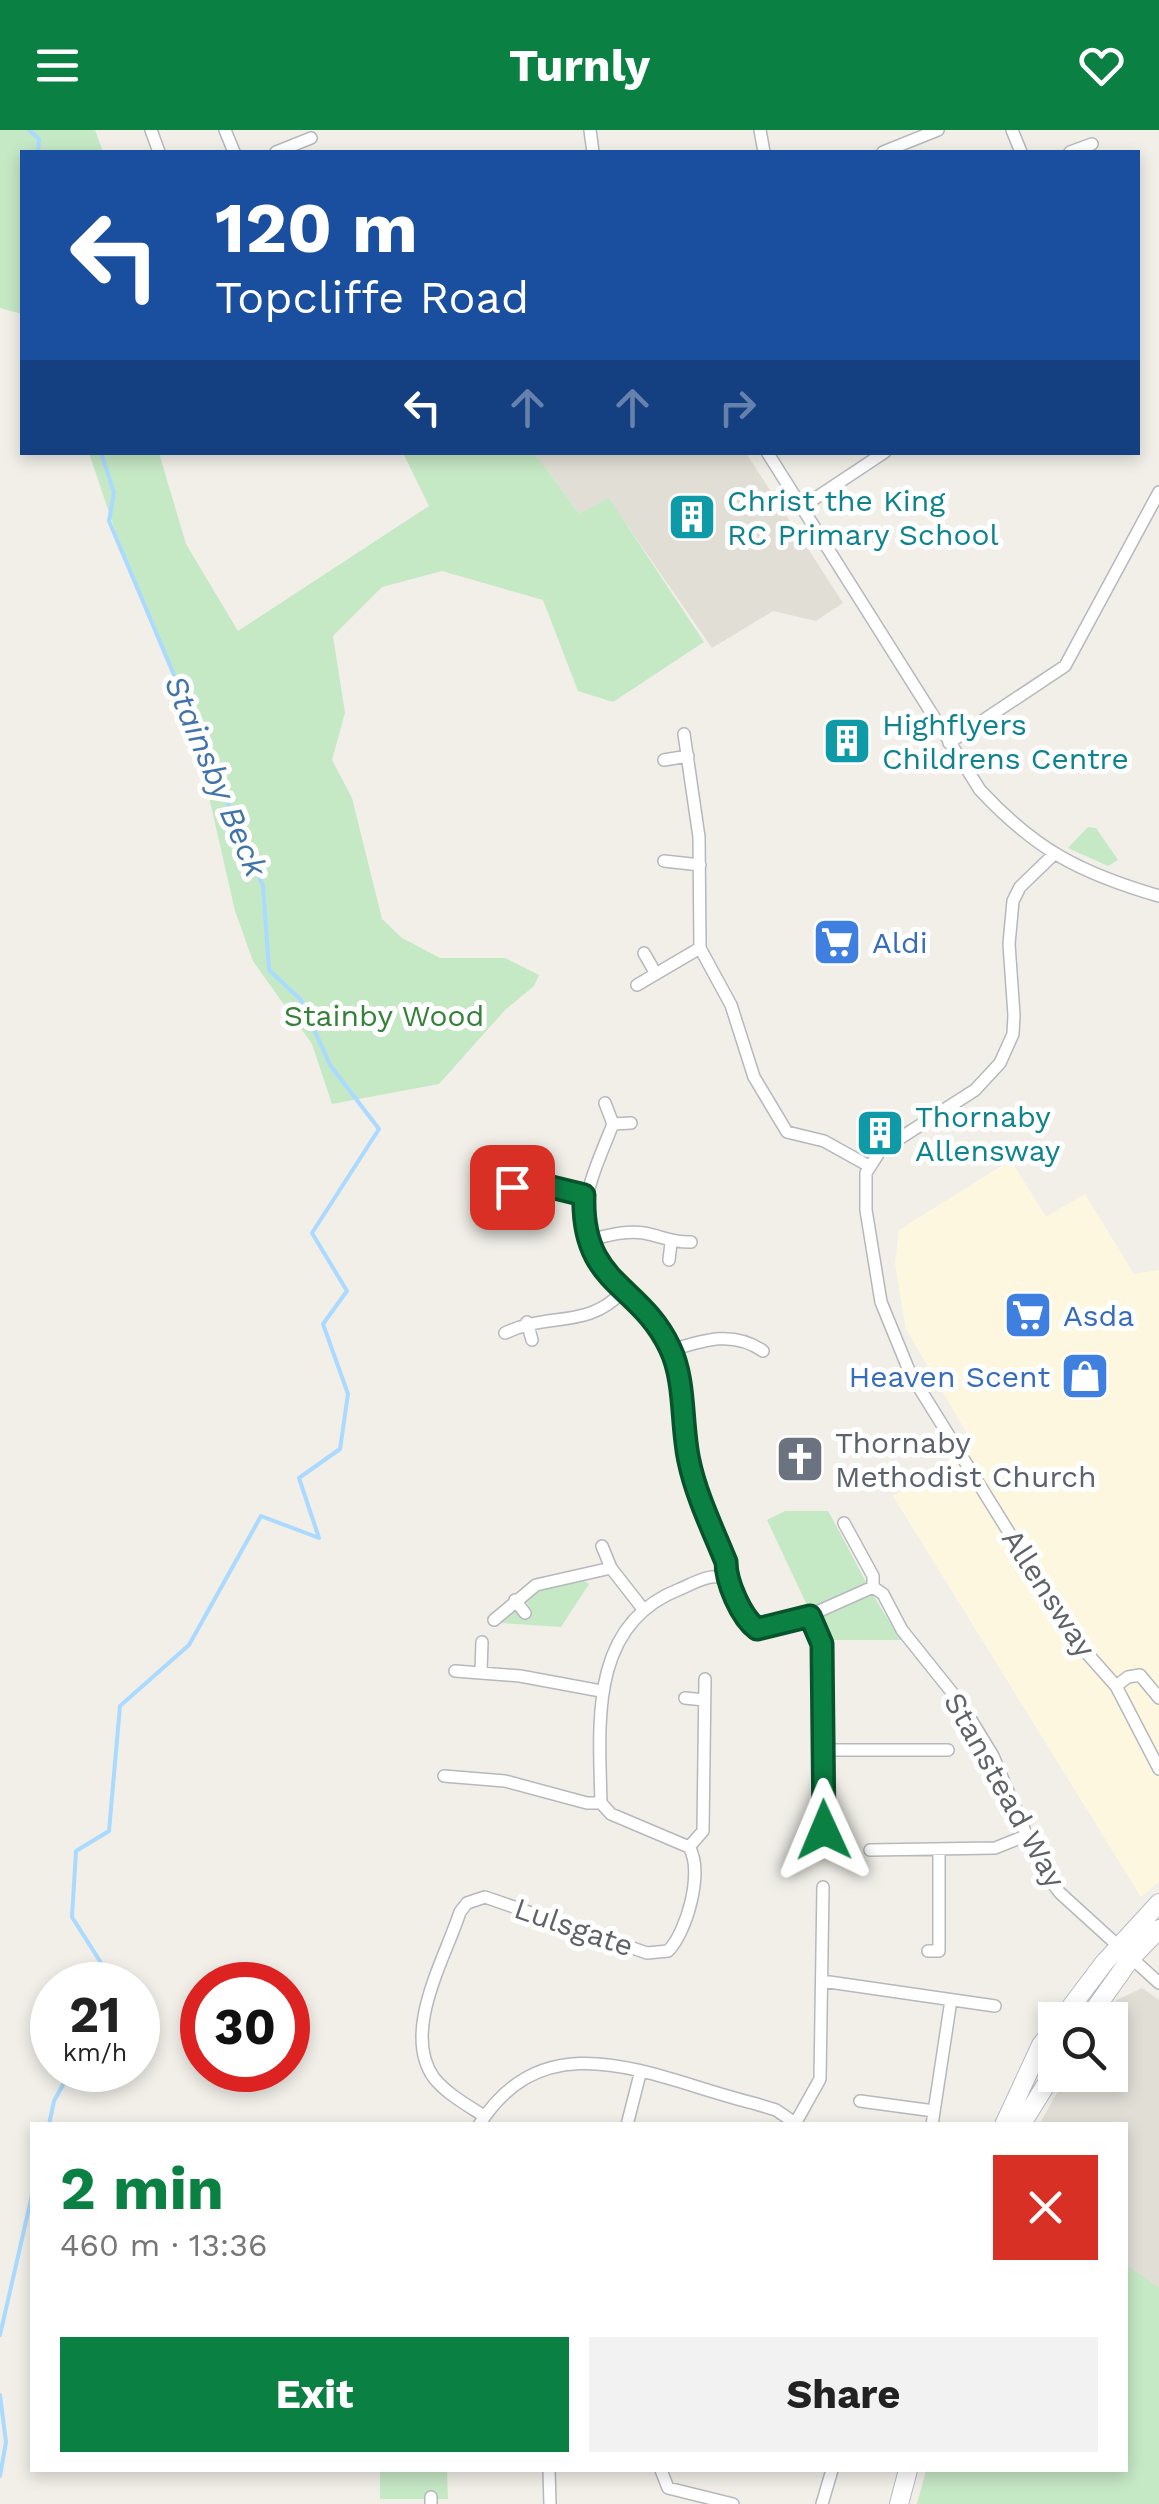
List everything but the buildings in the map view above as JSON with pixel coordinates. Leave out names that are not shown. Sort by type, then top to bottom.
[{"type":"street","points":[[888,150],[938,130]]},
{"type":"street","points":[[281,150],[310,138]]},
{"type":"street","points":[[1076,150],[1092,144]]},
{"type":"street","points":[[769,455],[980,790],[1014,826],[1052,856],[1159,896]]},
{"type":"street","points":[[802,506],[881,455]]},
{"type":"street","points":[[949,743],[1065,666],[1159,492]]},
{"type":"street","points":[[684,734],[700,865],[700,948],[731,1005],[754,1078],[787,1132],[824,1141],[869,1166],[893,1140],[974,1090],[1000,1063],[1013,1034],[1009,944],[1014,901],[1020,887],[1052,856]]},
{"type":"street","points":[[664,760],[688,756]]},
{"type":"street","points":[[664,861],[700,865]]},
{"type":"street","points":[[636,984],[700,948]]},
{"type":"street","points":[[644,953],[656,974]]},
{"type":"street","points":[[606,1103],[614,1124],[584,1195],[588,1240],[597,1263],[622,1292],[644,1309],[672,1350],[689,1463],[726,1562],[726,1580],[748,1622],[757,1629],[810,1616],[873,1587]]},
{"type":"street","points":[[614,1124],[630,1123]]},
{"type":"street","name":"Allensway","points":[[869,1166],[866,1210],[873,1264],[896,1345],[1077,1642],[1116,1686],[1159,1770]]},
{"type":"street","points":[[491,1198],[512,1187],[543,1185],[584,1195]]},
{"type":"street","points":[[588,1240],[623,1232],[648,1234],[671,1243],[692,1242]]},
{"type":"street","points":[[669,1260],[671,1243]]},
{"type":"street","points":[[505,1333],[527,1322],[581,1318],[606,1310],[622,1292]]},
{"type":"street","points":[[527,1322],[532,1340]]},
{"type":"street","points":[[746,1339],[752,1326]]},
{"type":"street","points":[[672,1350],[710,1338],[746,1339],[763,1351]]},
{"type":"street","name":"Stanstead Way","points":[[844,1523],[873,1576],[873,1587],[883,1594],[902,1630],[962,1705],[993,1756],[1025,1836],[1060,1893],[1159,1983]]},
{"type":"street","points":[[602,1546],[611,1568],[643,1610]]},
{"type":"street","points":[[494,1620],[536,1585],[611,1568]]},
{"type":"street","points":[[690,1848],[610,1814],[602,1803],[601,1691],[605,1666],[620,1636],[643,1610],[662,1596],[714,1576],[726,1580]]},
{"type":"street","points":[[515,1600],[526,1614]]},
{"type":"street","points":[[810,1616],[822,1644],[824,1830]]},
{"type":"street","points":[[480,1671],[482,1642]]},
{"type":"street","points":[[455,1671],[480,1671],[601,1691]]},
{"type":"street","points":[[1116,1686],[1128,1676],[1140,1675],[1159,1698]]},
{"type":"street","name":"Lulsgate","points":[[482,2120],[433,2076],[421,2036],[460,1912],[467,1903],[486,1897],[658,1954],[678,1941],[696,1868],[690,1848],[703,1831],[705,1679]]},
{"type":"street","points":[[685,1698],[704,1700]]},
{"type":"street","points":[[822,1750],[948,1750]]},
{"type":"street","points":[[444,1776],[505,1782],[602,1803]]},
{"type":"street","points":[[460,1793],[461,1777]]},
{"type":"street","points":[[870,1850],[939,1852],[995,1848],[1025,1836]]},
{"type":"street","points":[[928,1950],[938,1951],[939,1852]]},
{"type":"street","points":[[798,2122],[820,2078],[823,1887]]},
{"type":"street","points":[[1097,2002],[1159,1903]]},
{"type":"street","points":[[1077,2002],[1125,1952],[1159,1929]]},
{"type":"street","points":[[822,1980],[995,2006]]},
{"type":"street","points":[[932,2122],[951,2000]]},
{"type":"street","points":[[1005,2122],[1038,2053]]},
{"type":"street","points":[[482,2120],[504,2093],[550,2065],[604,2064],[776,2110],[794,2122]]},
{"type":"street","points":[[627,2122],[640,2074]]},
{"type":"street","points":[[1024,2122],[1042,2092]]},
{"type":"street","points":[[860,2101],[934,2111]]},
{"type":"street","points":[[549,2472],[550,2504]]},
{"type":"street","points":[[662,2472],[668,2488],[733,2504]]},
{"type":"street","points":[[822,2504],[831,2472]]},
{"type":"street","points":[[899,2504],[907,2472]]},
{"type":"shaded area","points":[[536,455],[747,455],[843,603],[816,621],[773,611],[712,648],[609,499],[579,514]]},
{"type":"shaded area","points":[[1011,1160],[1046,1217],[1085,1194],[1134,1274],[1159,1270],[1159,1882],[1141,1897],[893,1496],[973,1444],[906,1329],[895,1263],[899,1230]]},
{"type":"shaded area","points":[[1142,1988],[1159,2000],[1159,2504],[917,2504],[925,2472],[1128,2472],[1128,2122],[1041,2122],[1057,2092],[1128,2092],[1128,2002],[1116,2002]]},
{"type":"green space","points":[[0,130],[95,130],[102,150],[20,150],[20,313],[0,308]]},
{"type":"green space","name":"Stainby Wood","points":[[90,455],[160,455],[186,544],[238,631],[429,506],[404,455],[536,455],[579,514],[609,498],[704,642],[613,702],[578,691],[543,600],[442,571],[382,587],[333,636],[345,713],[332,760],[352,798],[382,919],[402,938],[440,958],[505,958],[539,975],[534,986],[505,1010],[439,1084],[332,1104],[312,1044],[253,961],[235,911],[191,718],[117,536]]},
{"type":"green space","points":[[1088,827],[1096,828],[1118,860],[1108,866],[1068,848]]},
{"type":"green space","points":[[785,1511],[828,1511],[902,1640],[827,1640],[824,1619],[806,1603],[767,1520]]},
{"type":"green space","points":[[584,1581],[589,1584],[561,1627],[502,1623],[502,1618],[514,1610],[524,1616],[532,1611],[525,1599],[531,1592]]},
{"type":"green space","points":[[1128,2266],[1159,2288],[1159,2504],[917,2504],[926,2472],[1128,2472]]},
{"type":"green space","points":[[380,2472],[447,2472],[448,2499],[380,2499]]},
{"type":"waterway","name":"Stainsby Beck","points":[[29,130],[39,139],[38,150]]},
{"type":"waterway","name":"Stainsby Beck","points":[[100,1962],[72,1917],[76,1851],[109,1831],[120,1706],[189,1645],[261,1516],[319,1538],[299,1478],[340,1449],[348,1394],[323,1324],[347,1291],[312,1233],[379,1129],[330,1065],[301,1000],[269,970],[263,886],[109,521],[114,493],[102,455]]},
{"type":"waterway","name":"Stainsby Beck","points":[[50,2122],[59,2092]]},
{"type":"waterway","name":"Stainsby Beck","points":[[0,2335],[30,2204]]},
{"type":"waterway","name":"Stainsby Beck","points":[[0,2395],[6,2442],[0,2476]]},
{"type":"place","name":"Christ the King RC Primary School","points":[[692,517]]},
{"type":"place","name":"Highflyers Childrens Centre","points":[[847,741]]},
{"type":"place","name":"Aldi","points":[[837,942]]},
{"type":"place","name":"Thornaby Allensway","points":[[880,1133]]},
{"type":"place","name":"Asda","points":[[1028,1315]]},
{"type":"place","name":"Heaven Scent","points":[[1085,1376]]},
{"type":"place","name":"Thornaby Methodist Church","points":[[800,1459]]},
{"type":"route","points":[[512,1187],[543,1185],[584,1195],[586,1234],[597,1263],[622,1292],[644,1309],[672,1350],[689,1463],[726,1562],[726,1580],[736,1591],[748,1622],[757,1629],[790,1624],[810,1616],[822,1644],[824,1830]]}]
